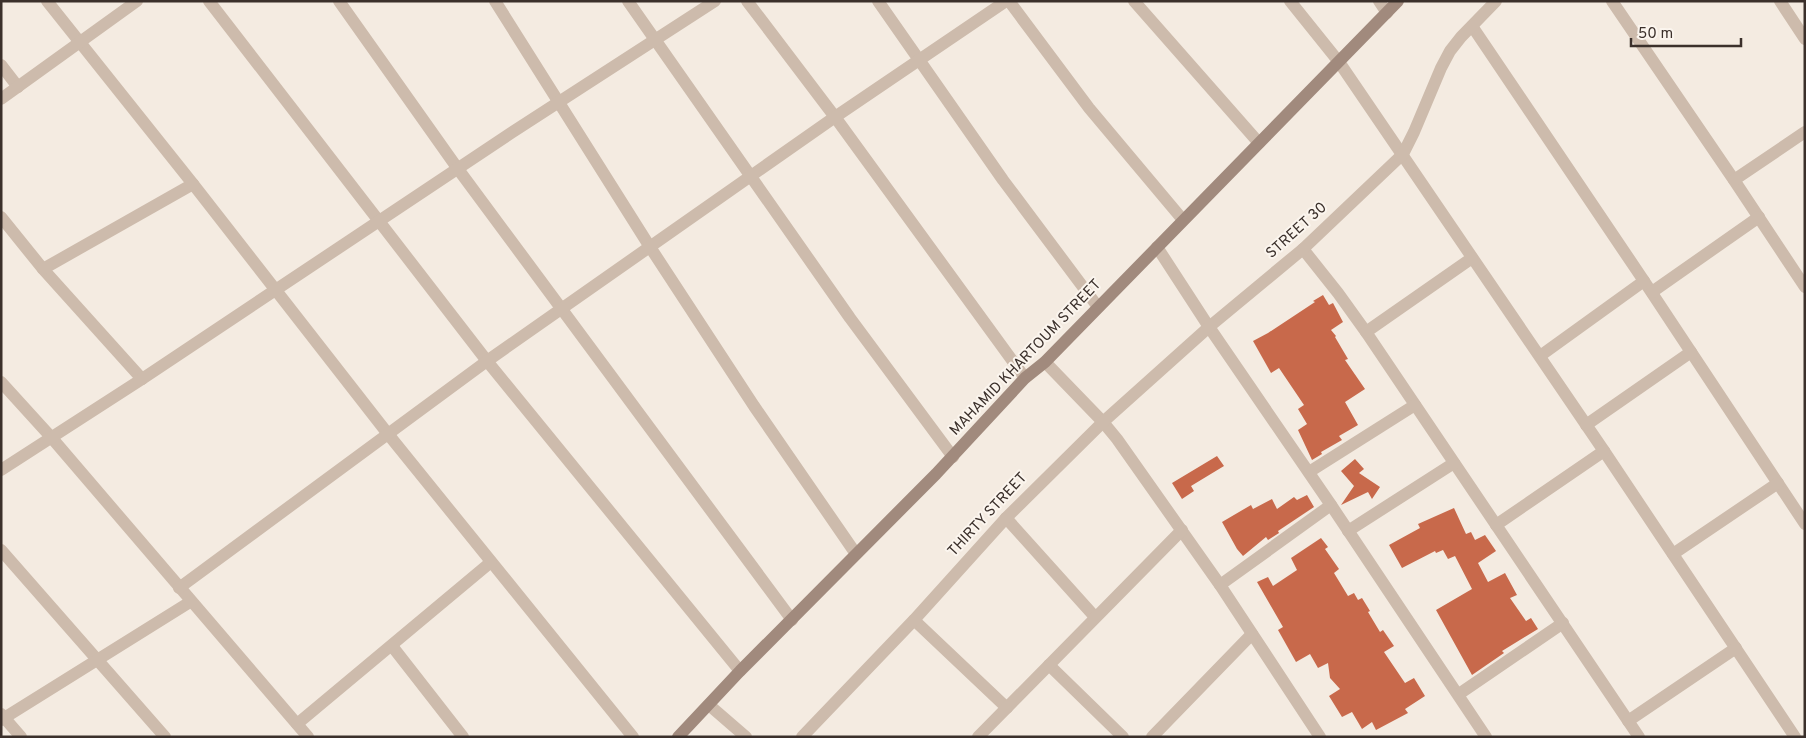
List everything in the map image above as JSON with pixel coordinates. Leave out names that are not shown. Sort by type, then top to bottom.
[{"type":"street","points":[[47,1],[194,184],[388,434],[633,737]]},
{"type":"street","points":[[1,99],[137,1]]},
{"type":"street","points":[[209,1],[487,361],[740,671]]},
{"type":"street","points":[[339,1],[458,169],[792,620]]},
{"type":"street","points":[[496,1],[650,247],[754,406],[856,554]]},
{"type":"street","points":[[628,1],[850,318],[953,457]]},
{"type":"street","points":[[1,470],[715,1]]},
{"type":"street","points":[[747,1],[835,117],[1025,378]]},
{"type":"street","points":[[878,1],[1004,180],[1098,307]]},
{"type":"street","points":[[179,588],[487,361],[835,117],[1007,1],[1089,108],[1183,220]]},
{"type":"street","points":[[1134,1],[1259,143]]},
{"type":"street","points":[[1290,1],[1339,62],[1403,154],[1795,737]]},
{"type":"street","points":[[1379,1],[1387,13]]},
{"type":"street","name":"MAHAMID KHARTOUM STREET","points":[[678,737],[740,671],[953,457],[1025,378],[1045,362],[1398,1]]},
{"type":"street","points":[[1403,154],[1441,68],[1455,44],[1496,1]]},
{"type":"street","points":[[1612,1],[1759,216],[1805,287]]},
{"type":"street","points":[[1780,1],[1805,39]]},
{"type":"street","points":[[1472,26],[1652,292],[1805,524]]},
{"type":"street","points":[[1,65],[18,87]]},
{"type":"street","points":[[1734,180],[1805,132]]},
{"type":"street","name":"STREET 30","points":[[1209,327],[1303,249],[1403,154]]},
{"type":"street","points":[[43,269],[194,184]]},
{"type":"street","points":[[1652,292],[1759,216]]},
{"type":"street","points":[[1,218],[43,269],[142,379]]},
{"type":"street","points":[[1157,247],[1209,327],[1459,694],[1486,737]]},
{"type":"street","points":[[1303,249],[1366,332],[1639,737]]},
{"type":"street","points":[[1366,332],[1472,258]]},
{"type":"street","points":[[1540,356],[1644,281]]},
{"type":"street","name":"THIRTY STREET","points":[[802,737],[914,620],[1006,518],[1103,422],[1209,327]]},
{"type":"street","points":[[1586,425],[1691,352]]},
{"type":"street","points":[[1045,362],[1117,439],[1220,585],[1320,737]]},
{"type":"street","points":[[1,382],[308,737]]},
{"type":"street","points":[[1309,472],[1415,405]]},
{"type":"street","points":[[1496,525],[1604,451]]},
{"type":"street","points":[[1348,531],[1454,462]]},
{"type":"street","points":[[1673,554],[1778,483]]},
{"type":"street","points":[[1220,585],[1331,504]]},
{"type":"street","points":[[1006,518],[1095,617]]},
{"type":"street","points":[[985,735],[1007,708],[1182,530]]},
{"type":"street","points":[[1,550],[165,737]]},
{"type":"street","points":[[297,724],[491,562]]},
{"type":"street","points":[[21,737],[2,717],[190,602]]},
{"type":"street","points":[[914,620],[1007,708]]},
{"type":"street","points":[[1459,694],[1563,623]]},
{"type":"street","points":[[1152,737],[1252,634]]},
{"type":"street","points":[[392,646],[463,737]]},
{"type":"street","points":[[1628,720],[1736,648]]},
{"type":"street","points":[[1049,665],[1123,737]]},
{"type":"street","points":[[709,704],[746,737]]},
{"type":"building","points":[[1323,295],[1329,305],[1333,303],[1343,322],[1331,330],[1348,359],[1345,360],[1365,389],[1345,402],[1358,425],[1339,436],[1342,440],[1321,452],[1322,454],[1312,460],[1298,430],[1307,424],[1298,409],[1304,405],[1279,368],[1271,373],[1253,341],[1268,333]]},
{"type":"building","points":[[1217,456],[1224,466],[1191,486],[1194,491],[1182,499],[1172,483]]},
{"type":"building","points":[[1355,459],[1364,469],[1359,473],[1380,487],[1372,499],[1368,492],[1341,505],[1354,486],[1341,471]]},
{"type":"building","points":[[1307,495],[1314,507],[1268,540],[1266,537],[1243,556],[1222,522],[1251,505],[1253,509],[1272,499],[1277,509],[1294,497],[1297,500]]},
{"type":"building","points":[[1454,508],[1466,534],[1471,532],[1475,540],[1485,535],[1496,551],[1478,563],[1488,582],[1505,573],[1517,595],[1510,598],[1526,621],[1531,618],[1538,629],[1502,651],[1504,653],[1472,675],[1436,610],[1472,589],[1455,556],[1448,559],[1443,550],[1436,553],[1435,551],[1402,568],[1389,545],[1420,528],[1418,524]]},
{"type":"building","points":[[1321,538],[1328,547],[1325,549],[1339,569],[1334,573],[1348,596],[1354,593],[1358,600],[1362,598],[1380,632],[1383,630],[1394,646],[1384,652],[1405,683],[1414,678],[1425,696],[1405,709],[1408,713],[1376,730],[1372,722],[1362,729],[1352,712],[1342,717],[1329,696],[1340,689],[1330,678],[1328,663],[1318,668],[1310,654],[1296,662],[1278,630],[1283,627],[1257,582],[1268,577],[1273,586],[1297,570],[1291,558]]}]
